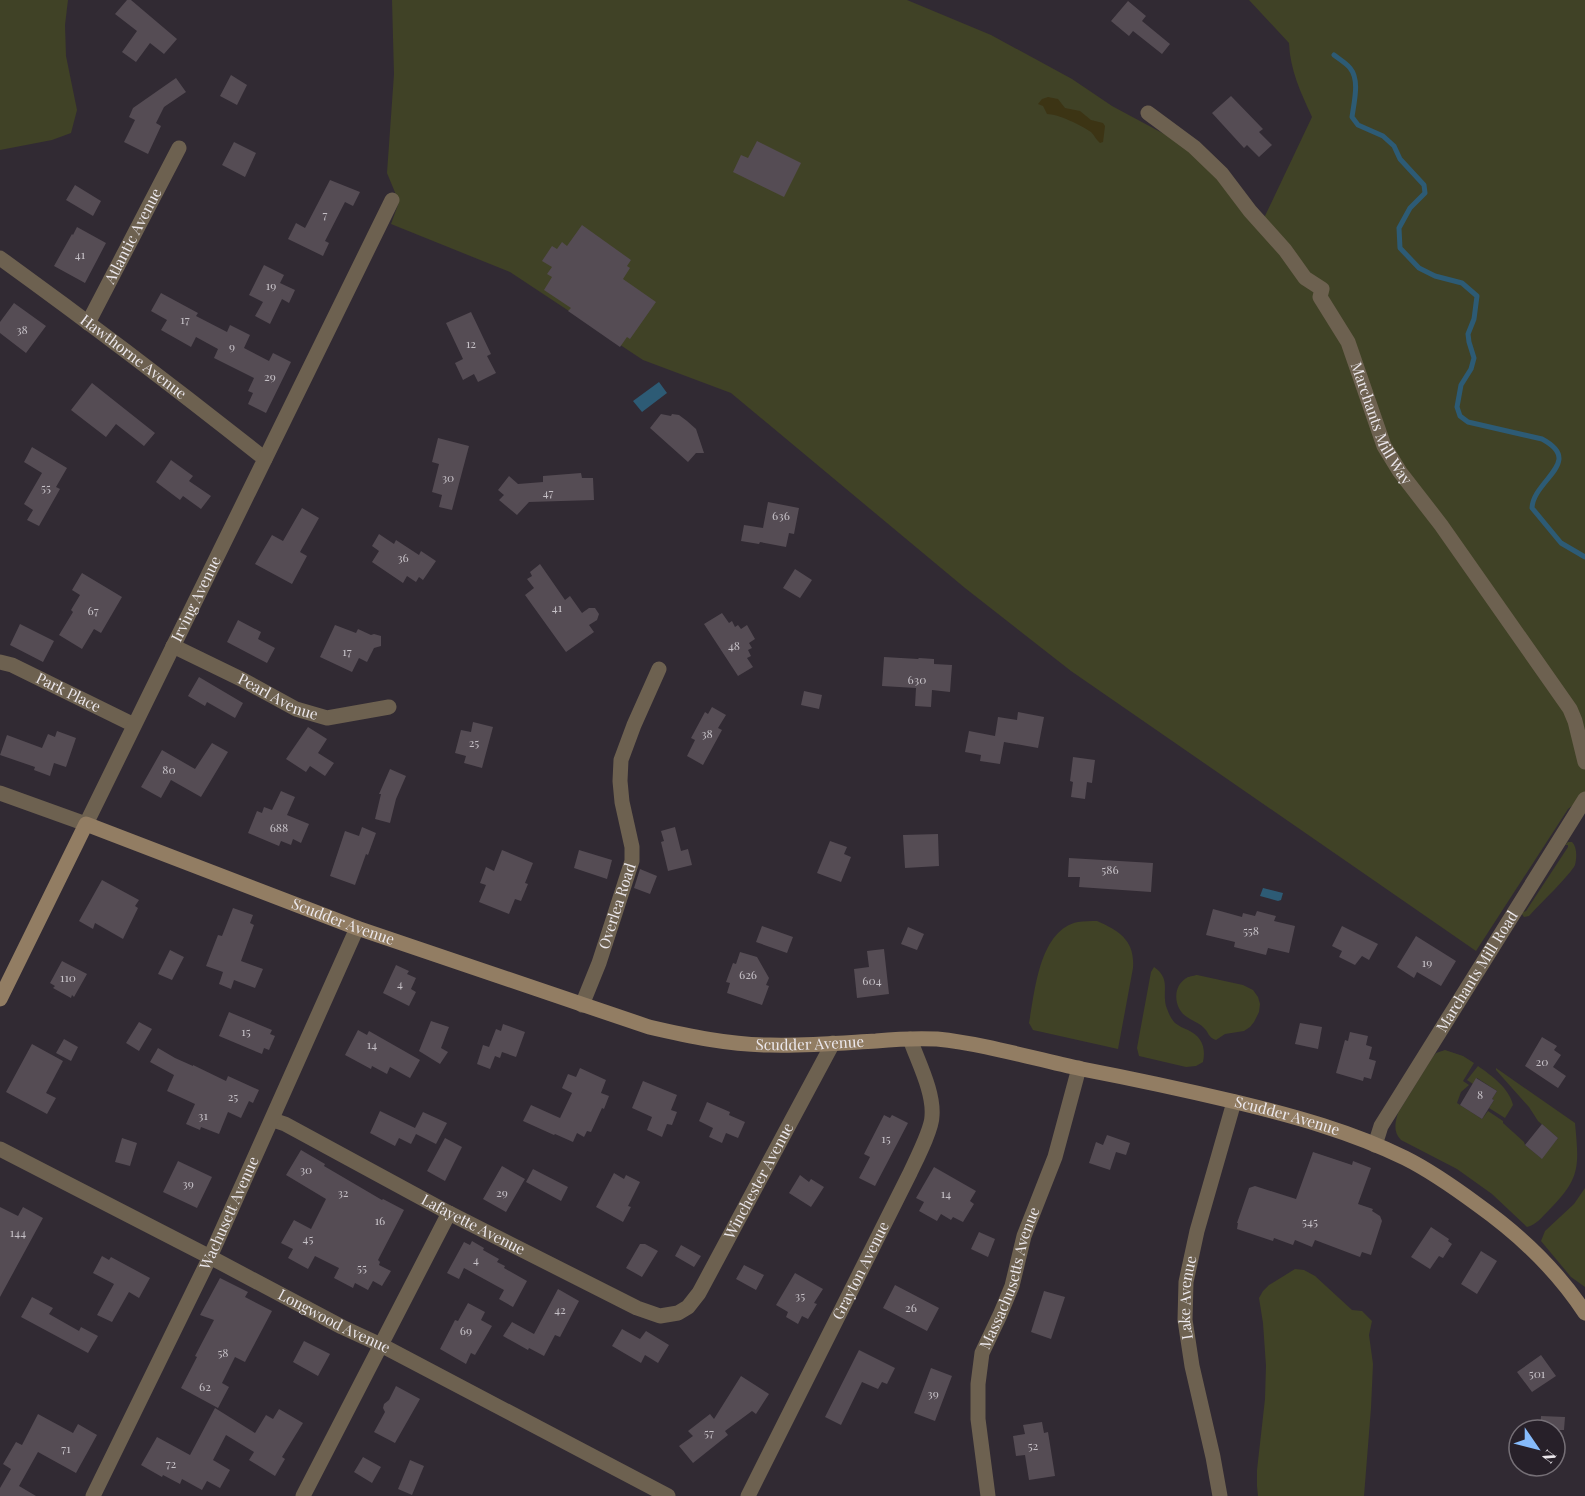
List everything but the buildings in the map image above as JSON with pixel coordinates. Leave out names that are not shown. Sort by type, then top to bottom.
[{"type":"street","name":"Marchants Mill Way","points":[[1148,113],[1194,147],[1222,174],[1250,211],[1285,250],[1305,278],[1322,289],[1320,297],[1348,342],[1384,446],[1400,472],[1441,525],[1570,709],[1582,743],[1585,762]]},
{"type":"street","name":"Atlantic Avenue","points":[[88,323],[178,148]]},
{"type":"street","name":"Irving Avenue","points":[[0,999],[392,200]]},
{"type":"street","name":"Hawthorne Avenue","points":[[0,258],[266,459]]},
{"type":"street","name":"Pearl Avenue","points":[[173,646],[296,709],[327,718],[389,707]]},
{"type":"street","name":"Park Place","points":[[0,662],[12,665],[134,725]]},
{"type":"street","name":"Overlea Road","points":[[582,1005],[599,963],[632,861],[632,847],[622,802],[621,760],[659,669]]},
{"type":"street","name":"Scudder Avenue","points":[[0,793],[357,928],[649,1027],[754,1045],[910,1039],[957,1042],[1234,1102],[1311,1122],[1406,1158],[1445,1181],[1502,1222],[1524,1241],[1548,1266],[1585,1313]]},
{"type":"street","name":"Marchants Mill Road","points":[[1375,1145],[1381,1126],[1585,799]]},
{"type":"street","name":"Wachusett Avenue","points":[[93,1496],[210,1257],[357,928]]},
{"type":"street","name":"Grayton Avenue","points":[[748,1496],[925,1140],[933,1117],[925,1078],[910,1039]]},
{"type":"street","name":"Winchester Avenue","points":[[678,1312],[688,1307],[699,1293],[833,1043]]},
{"type":"street","name":"Massachusetts Avenue","points":[[988,1496],[978,1419],[981,1353],[1012,1286],[1024,1236],[1055,1157],[1079,1068]]},
{"type":"street","name":"Lake Avenue","points":[[1220,1496],[1192,1366],[1185,1320],[1186,1282],[1197,1231],[1234,1102]]},
{"type":"street","name":"Lafayette Avenue","points":[[273,1120],[285,1124],[449,1213],[637,1308],[660,1316],[678,1312]]},
{"type":"street","name":"Longwood Avenue","points":[[0,1149],[668,1496]]},
{"type":"street","points":[[303,1496],[449,1213]]},
{"type":"green space","points":[[0,0],[68,0],[65,25],[66,56],[77,110],[71,133],[52,140],[0,150]]},
{"type":"green space","points":[[392,0],[907,0],[991,35],[1072,79],[1112,106],[1207,157],[1264,218],[1312,117],[1294,72],[1289,43],[1249,0],[1585,0],[1585,796],[1568,809],[1476,951],[1071,671],[965,588],[731,393],[643,360],[510,272],[391,224],[399,202],[387,173],[394,74]]},
{"type":"green space","points":[[1572,842],[1575,847],[1575,865],[1529,916],[1524,917],[1521,913],[1526,911],[1568,847],[1565,845]]},
{"type":"green space","points":[[1097,921],[1124,938],[1129,944],[1133,959],[1118,1049],[1033,1030],[1029,1023],[1041,964],[1055,937],[1065,927],[1078,922]]},
{"type":"green space","points":[[1154,967],[1164,980],[1166,1006],[1172,1020],[1197,1036],[1202,1043],[1203,1062],[1196,1066],[1186,1067],[1139,1056],[1137,1048],[1151,972]]},
{"type":"green space","points":[[1197,975],[1243,985],[1253,990],[1260,1004],[1259,1012],[1250,1027],[1244,1031],[1225,1034],[1216,1040],[1211,1038],[1201,1025],[1182,1013],[1176,997],[1179,985],[1188,977]]},
{"type":"green space","points":[[1445,1050],[1463,1056],[1474,1063],[1463,1081],[1469,1085],[1461,1092],[1457,1103],[1482,1119],[1488,1111],[1503,1121],[1525,1145],[1541,1158],[1558,1138],[1538,1121],[1496,1068],[1575,1123],[1576,1171],[1559,1199],[1530,1226],[1527,1227],[1492,1194],[1457,1169],[1401,1140],[1397,1134],[1398,1113],[1432,1058],[1436,1053]]},
{"type":"green space","points":[[1478,1066],[1508,1093],[1513,1105],[1505,1118],[1489,1108],[1497,1091],[1477,1078],[1473,1084],[1467,1080]]},
{"type":"green space","points":[[1585,1188],[1585,1287],[1571,1277],[1541,1241],[1545,1231],[1574,1204]]},
{"type":"green space","points":[[1295,1269],[1304,1270],[1315,1276],[1352,1310],[1362,1311],[1372,1321],[1369,1335],[1373,1364],[1371,1408],[1364,1496],[1258,1496],[1257,1470],[1265,1399],[1266,1366],[1259,1298],[1269,1285]]},
{"type":"sand","points":[[1048,97],[1058,99],[1065,108],[1080,111],[1091,120],[1103,123],[1105,126],[1103,142],[1100,143],[1091,132],[1076,123],[1047,114],[1043,106],[1038,104],[1042,99]]},
{"type":"water","points":[[659,382],[667,393],[642,412],[633,401]]},
{"type":"water","points":[[1263,888],[1283,893],[1281,900],[1260,896]]},
{"type":"waterway","points":[[1334,55],[1350,68],[1355,79],[1356,91],[1352,117],[1358,125],[1383,136],[1394,146],[1400,159],[1424,185],[1425,193],[1410,208],[1399,228],[1400,248],[1419,268],[1435,276],[1462,283],[1477,296],[1474,319],[1468,334],[1474,358],[1471,369],[1461,385],[1457,407],[1460,416],[1468,422],[1542,439],[1554,447],[1559,456],[1558,464],[1534,498],[1532,508],[1561,543],[1585,557]]}]
